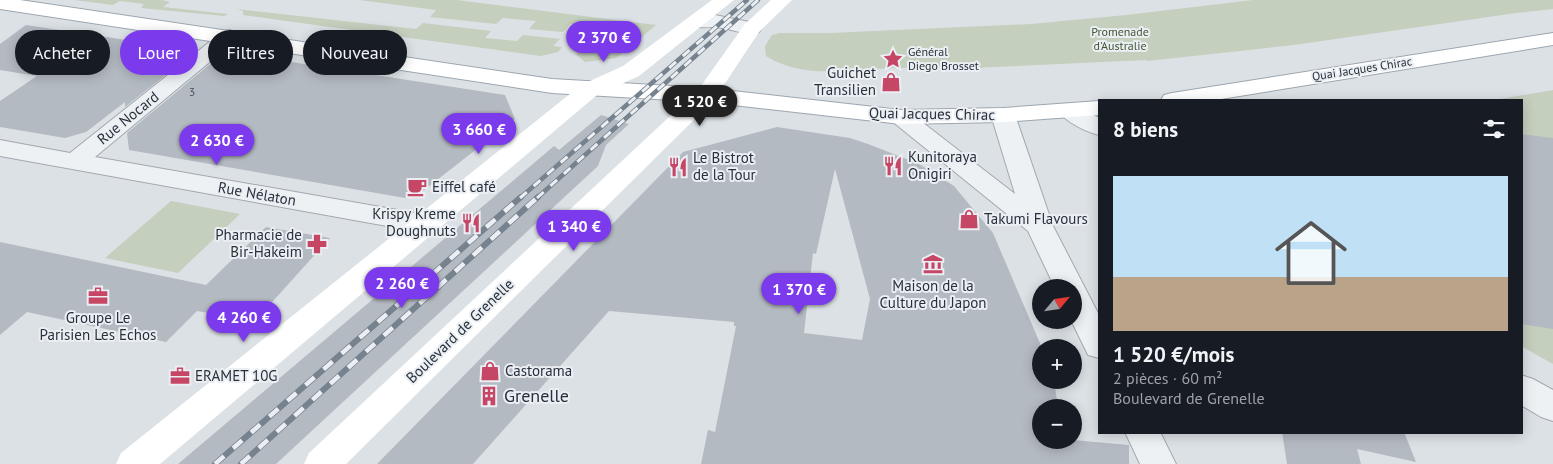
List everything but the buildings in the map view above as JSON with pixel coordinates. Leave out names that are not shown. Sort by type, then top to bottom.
[{"type":"main road","points":[[134,464],[589,90],[631,71],[698,22],[724,0]]},
{"type":"main road","name":"Boulevard de Grenelle","points":[[322,464],[706,95],[758,23],[782,0]]},
{"type":"main road","name":"Quai Jacques Chirac","points":[[0,3],[208,33]]},
{"type":"main road","name":"Quai Jacques Chirac","points":[[1178,99],[1553,39]]},
{"type":"main road","name":"Quai Jacques Chirac","points":[[293,46],[552,86],[589,90],[637,90],[706,95],[900,117],[1070,111],[1098,108]]},
{"type":"street","points":[[698,22],[758,23]]},
{"type":"street","name":"Rue Nocard","points":[[74,162],[208,53]]},
{"type":"street","points":[[1070,111],[1098,127]]},
{"type":"street","points":[[1003,114],[1039,226],[1066,279]]},
{"type":"street","points":[[900,117],[1039,226]]},
{"type":"street","name":"Rue Nélaton","points":[[0,148],[426,224]]},
{"type":"street","points":[[1082,311],[1098,344]]},
{"type":"street","points":[[1523,389],[1553,407]]},
{"type":"street","points":[[1143,434],[1158,464]]},
{"type":"green space","points":[[74,0],[162,0],[170,2],[163,7],[228,14],[224,16],[141,8],[144,4],[120,1],[113,5]]},
{"type":"green space","points":[[359,0],[457,0],[656,25],[637,41],[598,37],[604,27],[570,24],[563,32],[529,29],[536,21],[503,18],[496,24],[430,17],[436,10]]},
{"type":"green space","name":"Promenade d'Australie","points":[[1253,0],[1553,0],[1553,9],[1294,45],[1147,61],[952,69],[924,67],[819,71],[792,67],[766,56],[765,46],[772,35],[780,33],[830,33],[1031,24]]},
{"type":"green space","points":[[236,9],[416,29],[423,23],[491,31],[485,38],[517,41],[523,35],[560,39],[553,46],[562,47],[558,52],[541,56],[407,38],[407,30],[352,30],[243,15],[243,11]]},
{"type":"green space","points":[[591,45],[629,48],[616,58],[585,62],[576,54],[579,50],[587,51]]},
{"type":"green space","points":[[1553,90],[1553,364],[1523,347],[1523,99],[1500,99]]},
{"type":"green space","points":[[171,201],[240,214],[178,273],[105,258]]},
{"type":"railway","points":[[520,198],[747,0]]},
{"type":"railway","points":[[537,198],[758,0]]},
{"type":"railway","points":[[215,464],[521,197]]},
{"type":"railway","points":[[241,464],[538,197]]},
{"type":"place","name":"Général Diego Brosset","points":[[893,59]]},
{"type":"place","name":"Guichet Transilien","points":[[891,82]]},
{"type":"place","name":"Kunitoraya Onigiri","points":[[893,166]]},
{"type":"place","name":"Le Bistrot de la Tour","points":[[678,167]]},
{"type":"place","name":"Eiffel café","points":[[417,187]]},
{"type":"place","name":"Takumi Flavours","points":[[969,219]]},
{"type":"place","name":"Krispy Kreme Doughnuts","points":[[471,223]]},
{"type":"place","name":"Pharmacie de Bir-Hakeim","points":[[317,244]]},
{"type":"place","name":"Maison de la Culture du Japon","points":[[933,264]]},
{"type":"place","name":"Groupe Le Parisien Les Echos","points":[[98,296]]},
{"type":"place","name":"Castorama","points":[[490,371]]},
{"type":"place","name":"ERAMET 10G","points":[[180,376]]},
{"type":"place","name":"Grenelle","points":[[489,396]]}]
